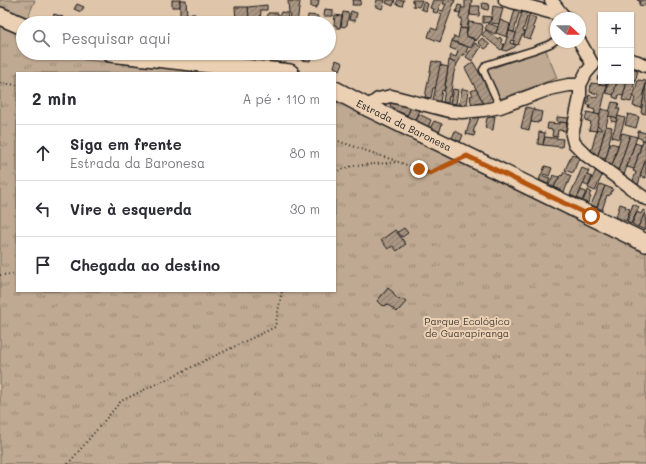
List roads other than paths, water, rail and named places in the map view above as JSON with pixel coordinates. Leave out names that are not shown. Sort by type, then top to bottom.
[{"type":"main road","points":[[0,16],[16,23]]},
{"type":"main road","points":[[173,60],[281,72]]},
{"type":"main road","name":"Estrada da Baronesa","points":[[336,91],[646,243]]},
{"type":"street","points":[[505,0],[550,13]]},
{"type":"street","points":[[551,0],[560,12]]},
{"type":"street","points":[[585,48],[597,64],[586,73],[580,85],[580,97],[572,135],[575,145],[587,156],[646,200]]},
{"type":"street","points":[[634,61],[646,66]]},
{"type":"street","points":[[368,107],[378,98],[391,96],[449,111],[462,112],[484,110],[500,107],[549,89],[569,85],[580,85]]},
{"type":"lane","points":[[500,107],[484,72],[484,67],[486,65],[550,44]]},
{"type":"park label","name":"Parque Ecológico de Guarapiranga","points":[[467,326]]}]
